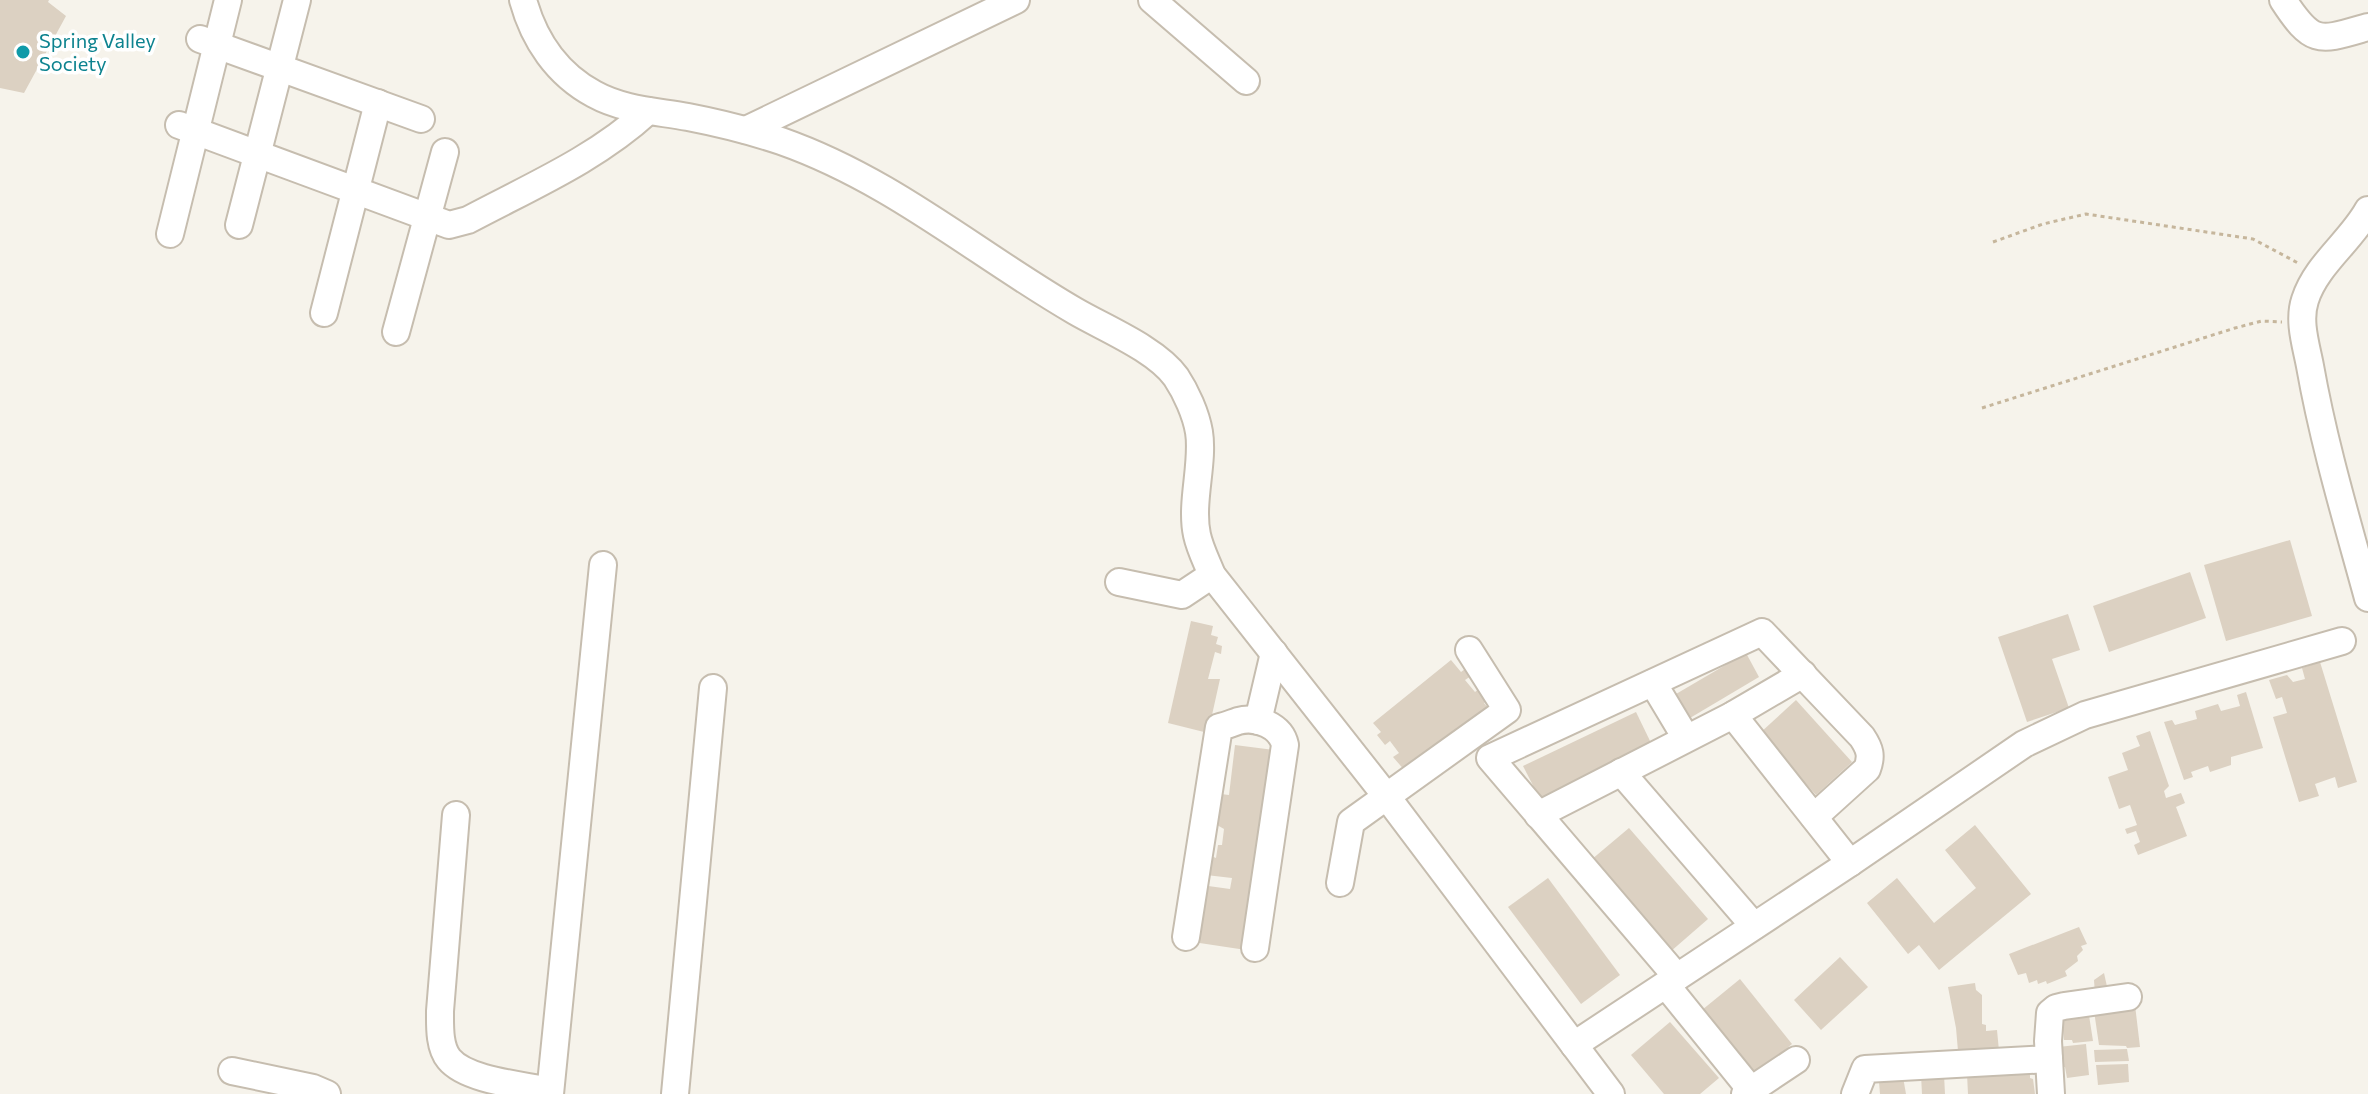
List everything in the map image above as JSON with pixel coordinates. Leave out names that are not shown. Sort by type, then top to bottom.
[{"type":"street","points":[[170,234],[187,128],[208,42],[228,0]]},
{"type":"street","points":[[239,225],[297,0]]},
{"type":"street","points":[[523,0],[534,32],[554,62],[573,81],[596,95],[619,106],[686,116],[746,130],[855,172],[1075,311],[1126,338],[1174,373],[1199,433],[1195,506],[1197,535],[1212,575],[1387,797],[1611,1094]]},
{"type":"street","points":[[746,130],[1016,0]]},
{"type":"street","points":[[1152,0],[1246,81]]},
{"type":"street","points":[[2283,0],[2297,21],[2318,38],[2330,38],[2368,27]]},
{"type":"street","points":[[208,42],[421,119]]},
{"type":"street","points":[[324,313],[378,103]]},
{"type":"street","points":[[187,128],[449,225],[468,220],[609,144],[648,111]]},
{"type":"street","points":[[396,332],[445,152]]},
{"type":"street","points":[[2368,210],[2319,274],[2305,301],[2302,323],[2316,399],[2368,598]]},
{"type":"street","points":[[456,815],[440,1011],[441,1037],[448,1059],[467,1072],[550,1092],[603,565]]},
{"type":"street","points":[[1119,582],[1182,595],[1212,575]]},
{"type":"street","points":[[1796,1060],[1748,1092],[1671,981],[1490,758],[1762,632],[1870,748],[1871,759],[1867,769],[1814,817]]},
{"type":"street","points":[[1574,1045],[2024,744],[2050,730],[2085,715],[2342,641]]},
{"type":"street","points":[[1340,883],[1351,822],[1507,710],[1469,650]]},
{"type":"street","points":[[1258,721],[1274,653]]},
{"type":"street","points":[[1538,815],[1733,715],[1803,674]]},
{"type":"street","points":[[1653,683],[1686,738]]},
{"type":"street","points":[[675,1094],[713,688]]},
{"type":"street","points":[[1733,715],[1850,863]]},
{"type":"street","points":[[1186,937],[1219,727],[1240,720],[1258,721],[1283,734],[1285,745],[1255,948]]},
{"type":"street","points":[[1621,772],[1754,926]]},
{"type":"street","points":[[2051,1094],[2050,1013],[2056,1008],[2128,997]]},
{"type":"street","points":[[1855,1094],[1865,1069],[2049,1059]]},
{"type":"street","points":[[232,1071],[313,1088],[327,1094]]},
{"type":"path","points":[[1993,242],[2043,224],[2086,214],[2253,239],[2319,274]]},
{"type":"path","points":[[1982,408],[2235,328],[2262,321],[2302,323]]},
{"type":"building","name":"Spring Valley Society","points":[[0,0],[49,0],[66,16],[24,93],[0,88]]},
{"type":"building","points":[[2290,540],[2312,616],[2226,641],[2204,565]]},
{"type":"building","points":[[2190,572],[2206,618],[2109,652],[2093,606]]},
{"type":"building","points":[[2068,614],[2080,650],[2052,659],[2069,708],[2027,722],[1998,637]]},
{"type":"building","points":[[1191,621],[1213,626],[1211,635],[1218,637],[1216,644],[1222,646],[1221,654],[1215,652],[1208,679],[1220,679],[1208,733],[1168,723]]},
{"type":"building","points":[[1746,653],[1759,677],[1690,718],[1676,694]]},
{"type":"building","points":[[1451,660],[1461,672],[1465,669],[1471,676],[1465,680],[1475,692],[1481,687],[1490,698],[1484,703],[1488,708],[1413,769],[1409,764],[1406,772],[1393,757],[1399,753],[1390,741],[1385,745],[1377,735],[1381,732],[1373,723]]},
{"type":"building","points":[[2320,662],[2357,782],[2338,788],[2335,777],[2315,784],[2319,796],[2299,802],[2273,717],[2287,713],[2282,697],[2276,699],[2269,680],[2287,675],[2293,682],[2305,679],[2302,668]]},
{"type":"building","points":[[2246,692],[2263,748],[2231,757],[2231,765],[2210,772],[2208,766],[2191,772],[2193,777],[2184,780],[2164,722],[2172,720],[2175,725],[2197,719],[2195,711],[2218,704],[2221,711],[2240,706],[2237,695]]},
{"type":"building","points":[[1796,700],[1852,762],[1816,795],[1760,733]]},
{"type":"building","points":[[1636,712],[1652,745],[1540,799],[1523,766]]},
{"type":"building","points":[[2150,731],[2169,786],[2164,791],[2166,798],[2181,793],[2185,803],[2176,807],[2187,836],[2138,855],[2134,845],[2140,842],[2136,831],[2127,834],[2125,829],[2137,825],[2130,805],[2119,809],[2108,777],[2128,770],[2122,753],[2140,746],[2136,736]]},
{"type":"building","points":[[1235,745],[1273,750],[1246,950],[1193,942],[1201,885],[1230,889],[1232,878],[1206,875],[1209,855],[1216,858],[1218,845],[1222,845],[1224,829],[1217,825],[1221,794],[1229,795]]},
{"type":"building","points":[[1975,825],[2031,894],[1939,970],[1919,945],[1908,954],[1867,903],[1897,878],[1934,923],[1976,888],[1945,850]]},
{"type":"building","points":[[1629,828],[1708,919],[1670,952],[1591,860]]},
{"type":"building","points":[[1548,878],[1620,975],[1581,1004],[1508,907]]},
{"type":"building","points":[[2079,927],[2087,944],[2081,946],[2083,950],[2077,956],[2078,961],[2065,971],[2067,976],[2038,984],[2037,980],[2029,983],[2026,973],[2018,975],[2009,954]]},
{"type":"building","points":[[1840,957],[1868,987],[1821,1030],[1794,1000]]},
{"type":"building","points":[[2104,973],[2110,1000],[2095,994],[2094,980]]},
{"type":"building","points":[[1740,979],[1792,1044],[1755,1075],[1702,1010]]},
{"type":"building","points":[[1975,983],[1976,990],[1982,995],[1982,1024],[1986,1025],[1986,1031],[1997,1030],[1999,1051],[1958,1051],[1948,987]]},
{"type":"building","points":[[2135,1005],[2140,1047],[2099,1045],[2094,1011]]},
{"type":"building","points":[[2088,1009],[2093,1041],[2073,1043],[2072,1040],[2064,1040],[2061,1010]]},
{"type":"building","points":[[1670,1022],[1719,1078],[1700,1094],[1664,1094],[1631,1055]]},
{"type":"building","points":[[2086,1044],[2089,1075],[2067,1078],[2065,1067],[2059,1068],[2058,1047]]},
{"type":"building","points":[[2127,1049],[2129,1061],[2095,1062],[2094,1050]]},
{"type":"building","points":[[2128,1064],[2129,1082],[2098,1085],[2096,1065]]},
{"type":"building","points":[[1878,1069],[1903,1077],[1906,1094],[1880,1094]]},
{"type":"building","points":[[2030,1073],[2035,1094],[1968,1094],[1967,1074]]},
{"type":"building","points":[[1921,1075],[1944,1075],[1945,1094],[1922,1094]]},
{"type":"place","name":"Spring Valley Society","points":[[23,52]]}]
